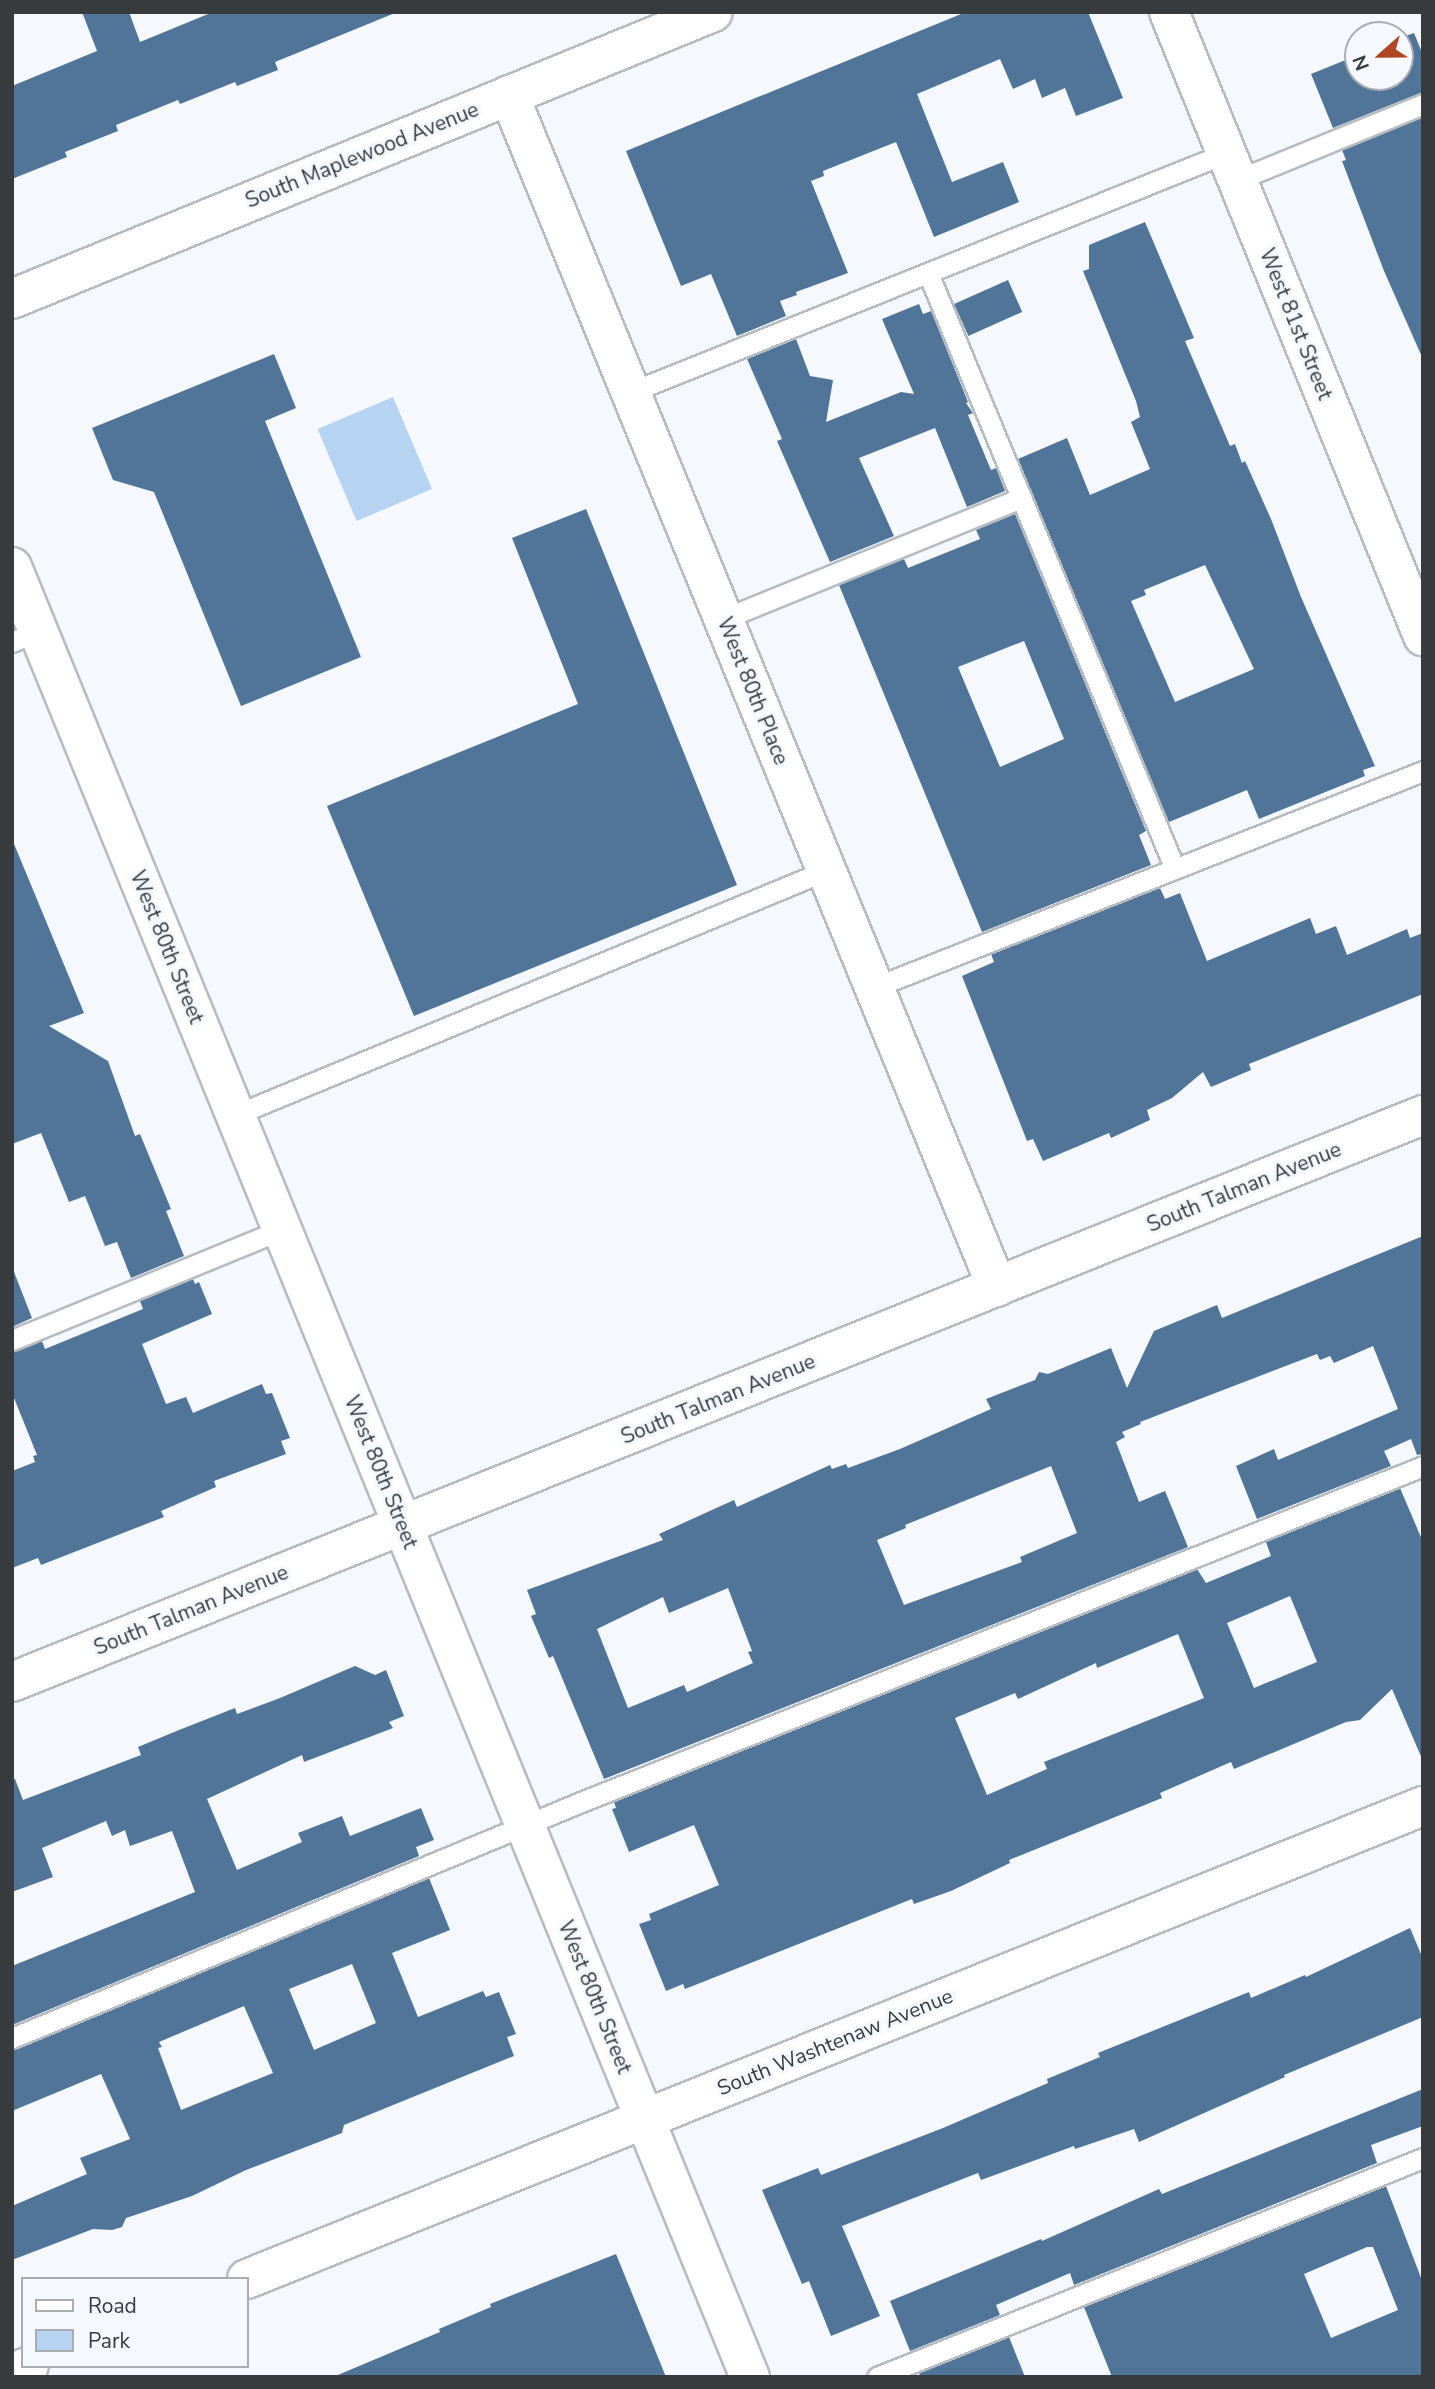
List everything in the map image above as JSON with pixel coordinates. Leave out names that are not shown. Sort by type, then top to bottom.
[{"type":"street","name":"South Maplewood Avenue","points":[[12,299],[713,12]]},
{"type":"street","name":"West 81st Street","points":[[1169,12],[1423,636]]},
{"type":"street","name":"West 80th Place","points":[[509,94],[997,1287]]},
{"type":"street","name":"West 80th Street","points":[[12,567],[25,636],[235,1115],[750,2377]]},
{"type":"street","name":"South Talman Avenue","points":[[12,1682],[1423,1115]]},
{"type":"street","name":"South Washtenaw Avenue","points":[[248,2279],[1423,1806]]},
{"type":"lane","points":[[631,392],[928,273],[1231,166],[1423,104]]},
{"type":"lane","points":[[928,273],[1175,869]]},
{"type":"lane","points":[[723,619],[1021,498]]},
{"type":"lane","points":[[876,987],[1423,771]]},
{"type":"lane","points":[[235,1115],[827,870]]},
{"type":"lane","points":[[12,1340],[282,1229]]},
{"type":"lane","points":[[12,2038],[525,1825],[1423,1466]]},
{"type":"lane","points":[[877,2377],[1423,2158]]},
{"type":"green space","points":[[393,397],[432,489],[357,521],[318,429]]},
{"type":"building","points":[[82,12],[129,12],[140,42],[213,12],[395,13],[275,62],[278,70],[237,86],[235,82],[180,104],[178,100],[116,125],[118,131],[65,152],[67,157],[12,179],[12,86],[97,51]]},
{"type":"building","points":[[966,12],[1088,12],[1123,98],[1076,116],[1065,88],[1042,98],[1035,79],[1013,89],[1000,59],[917,94],[952,182],[1003,162],[1019,202],[934,237],[896,142],[823,171],[824,176],[811,181],[848,273],[796,292],[797,295],[780,301],[786,316],[737,336],[711,274],[681,286],[626,151]]},
{"type":"building","points":[[1414,33],[1423,55],[1423,92],[1333,128],[1311,74],[1344,61],[1344,91],[1414,91]]},
{"type":"building","points":[[1423,117],[1422,357],[1384,271],[1342,161],[1346,160],[1342,150]]},
{"type":"building","points":[[1145,222],[1194,338],[1185,341],[1230,446],[1235,444],[1242,463],[1245,461],[1271,519],[1301,597],[1375,766],[1363,770],[1365,776],[1259,819],[1247,790],[1169,822],[1018,459],[1067,438],[1090,495],[1150,469],[1131,422],[1140,417],[1136,401],[1083,271],[1089,269],[1089,245]],"holes":[[[1205,565],[1254,669],[1175,702],[1131,601],[1146,595],[1144,590]]]},
{"type":"building","points":[[1008,280],[1022,312],[968,336],[954,304]]},
{"type":"building","points":[[919,304],[923,314],[931,311],[968,402],[966,403],[973,413],[968,415],[991,470],[996,468],[1005,491],[967,507],[935,428],[859,458],[894,536],[830,562],[777,441],[782,439],[747,359],[796,339],[810,376],[833,380],[826,422],[901,392],[914,394],[882,319]]},
{"type":"building","points":[[274,354],[296,408],[265,421],[361,657],[241,706],[154,492],[113,480],[92,428]]},
{"type":"building","points":[[586,509],[737,885],[414,1016],[327,806],[578,704],[512,538]]},
{"type":"building","points":[[1015,514],[1146,831],[1139,835],[1151,865],[982,932],[839,585],[904,559],[908,568],[980,539],[976,530]],"holes":[[[1024,641],[1064,739],[1000,767],[958,667]]]},
{"type":"building","points":[[12,839],[84,1013],[49,1026],[108,1061],[135,1136],[140,1134],[171,1209],[166,1211],[184,1256],[131,1278],[117,1242],[105,1246],[85,1196],[69,1202],[41,1133],[12,1144]]},
{"type":"building","points":[[1160,888],[1165,899],[1180,893],[1207,961],[1310,918],[1316,934],[1336,926],[1347,955],[1407,929],[1410,938],[1423,933],[1423,994],[1249,1064],[1251,1070],[1211,1087],[1203,1072],[1172,1098],[1147,1110],[1150,1120],[1111,1138],[1109,1133],[1043,1161],[1033,1139],[1027,1141],[962,976],[994,962],[991,954]]},
{"type":"building","points":[[1423,1236],[1423,1454],[1417,1455],[1411,1439],[1384,1451],[1391,1466],[1257,1519],[1236,1466],[1274,1449],[1278,1460],[1398,1409],[1373,1346],[1334,1363],[1330,1356],[1320,1360],[1317,1354],[1140,1422],[1141,1424],[1122,1432],[1125,1437],[1116,1442],[1139,1502],[1165,1491],[1188,1547],[604,1779],[553,1656],[549,1658],[531,1616],[536,1614],[527,1590],[663,1540],[659,1534],[734,1500],[737,1507],[830,1465],[832,1469],[846,1464],[848,1468],[900,1449],[991,1409],[986,1399],[1035,1380],[1039,1372],[1048,1374],[1111,1348],[1127,1388],[1154,1331],[1217,1305],[1222,1318]],"holes":[[[1051,1466],[1077,1533],[1020,1557],[1022,1562],[904,1605],[877,1540],[906,1528],[905,1525]],[[728,1588],[752,1651],[748,1652],[753,1663],[687,1692],[684,1685],[628,1708],[597,1629],[663,1597],[669,1613]]]},
{"type":"building","points":[[14,1272],[32,1318],[12,1327],[12,1273]]},
{"type":"building","points":[[193,1279],[195,1284],[199,1282],[212,1314],[142,1344],[166,1404],[186,1397],[193,1413],[262,1384],[266,1394],[272,1393],[290,1438],[281,1441],[286,1454],[214,1481],[216,1487],[161,1511],[164,1517],[41,1565],[38,1558],[12,1568],[12,1471],[35,1462],[33,1456],[37,1455],[12,1393],[12,1352],[42,1341],[45,1349],[143,1309],[140,1301]]},
{"type":"building","points":[[1400,1488],[1423,1542],[1423,1761],[1392,1689],[1360,1720],[1346,1722],[1234,1769],[1231,1762],[1160,1793],[1162,1798],[1009,1860],[1010,1863],[951,1891],[914,1904],[912,1899],[685,1989],[683,1984],[666,1991],[639,1924],[651,1920],[649,1914],[719,1885],[694,1825],[629,1852],[612,1809],[616,1808],[614,1802],[1197,1569],[1206,1583],[1271,1556],[1266,1542]],"holes":[[[1290,1596],[1317,1662],[1254,1688],[1227,1623]],[[1178,1634],[1204,1698],[1044,1762],[1047,1769],[987,1795],[955,1718],[1015,1693],[1018,1699],[1096,1663],[1097,1668]]]},
{"type":"building","points":[[355,1666],[375,1675],[386,1670],[404,1716],[389,1722],[393,1728],[304,1762],[302,1755],[207,1799],[237,1870],[302,1842],[298,1833],[342,1816],[350,1836],[421,1808],[434,1840],[416,1847],[419,1856],[12,2025],[12,1966],[195,1892],[172,1831],[130,1846],[125,1830],[112,1836],[106,1821],[42,1848],[53,1877],[12,1892],[12,1779],[15,1779],[23,1800],[141,1755],[138,1747],[179,1730],[235,1708],[237,1714]]},
{"type":"building","points":[[429,1878],[450,1930],[392,1953],[418,2017],[483,1991],[486,1997],[499,1992],[516,2034],[507,2037],[514,2056],[344,2125],[342,2133],[246,2170],[192,2196],[126,2218],[122,2227],[112,2230],[93,2229],[12,2260],[12,2206],[87,2174],[80,2158],[130,2139],[101,2074],[12,2111],[12,2050]],"holes":[[[352,1964],[376,2023],[314,2050],[289,1989]],[[244,2006],[273,2073],[181,2110],[158,2048],[162,2047],[159,2042]]]},
{"type":"building","points":[[1410,1928],[1423,1959],[1423,2017],[1284,2075],[1285,2077],[1139,2142],[1134,2129],[1075,2149],[1074,2146],[981,2180],[978,2173],[842,2226],[880,2316],[831,2336],[809,2281],[802,2284],[762,2190],[818,2168],[821,2175],[943,2128],[1048,2083],[1047,2079],[1100,2057],[1098,2053],[1249,1992],[1251,1998],[1305,1975],[1306,1977]]},
{"type":"building","points":[[1423,2089],[1423,2126],[1371,2145],[1377,2163],[1074,2285],[1070,2273],[996,2305],[1000,2315],[910,2351],[890,2301],[1041,2239],[1042,2241],[1159,2189],[1162,2194]]},
{"type":"building","points":[[1386,2186],[1423,2283],[1422,2377],[1112,2377],[1084,2307]],"holes":[[[1367,2247],[1373,2247],[1398,2310],[1331,2338],[1304,2274]]]},
{"type":"building","points":[[616,2254],[666,2377],[333,2377],[440,2332],[439,2329],[491,2307],[490,2304]]},
{"type":"building","points":[[1009,2337],[1025,2377],[920,2377],[919,2373]]}]
